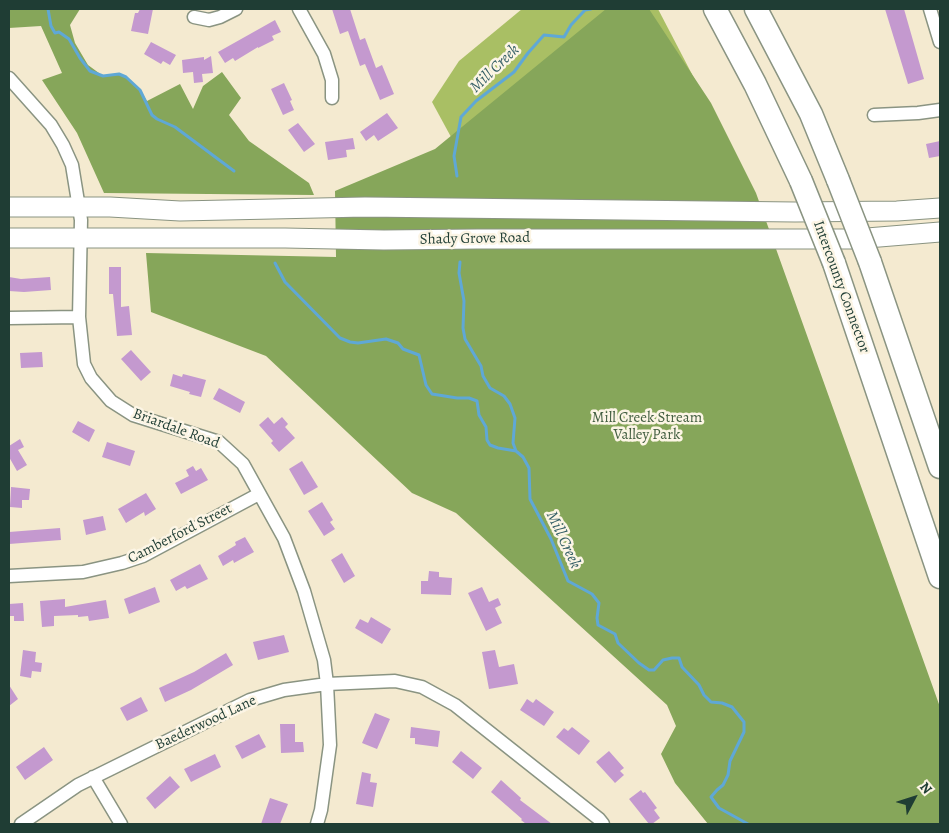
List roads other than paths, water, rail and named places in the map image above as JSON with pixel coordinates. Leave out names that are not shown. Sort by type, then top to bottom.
[{"type":"highway","name":"Intercounty Connector","points":[[715,9],[755,84],[801,181],[834,263],[940,577]]},
{"type":"highway","points":[[756,9],[811,114],[838,180],[870,262],[940,467]]},
{"type":"main road","name":"Shady Grove Road","points":[[9,207],[110,207],[180,211],[365,208],[796,212],[896,211],[940,208]]},
{"type":"main road","name":"Shady Grove Road","points":[[9,238],[384,240],[836,239],[940,232]]},
{"type":"street","points":[[194,17],[209,20],[236,9]]},
{"type":"street","points":[[299,9],[324,54],[332,80],[332,98]]},
{"type":"street","points":[[930,9],[940,42]]},
{"type":"street","name":"Briardale Road","points":[[9,78],[51,126],[64,145],[72,166],[81,220],[79,317],[84,364],[90,378],[111,401],[132,415],[219,442],[242,464],[284,538],[304,591],[324,660],[327,684],[330,745],[321,810],[317,824]]},
{"type":"street","points":[[874,115],[940,110]]},
{"type":"street","points":[[9,318],[79,317]]},
{"type":"street","name":"Camberford Street","points":[[9,576],[82,572],[122,563],[143,556],[259,494]]},
{"type":"street","name":"Baederwood Lane","points":[[21,824],[78,784],[250,700],[284,690],[327,684],[395,681],[422,687],[455,705],[603,824]]},
{"type":"street","points":[[93,777],[121,824]]},
{"type":"waterway","points":[[48,9],[51,26],[55,33],[59,32],[69,39],[90,71],[103,76],[119,74],[126,77],[140,90],[152,115],[175,127],[234,171]]},
{"type":"waterway","name":"Mill Creek","points":[[457,176],[454,156],[461,117],[476,101],[514,72],[544,35],[564,37],[571,25],[585,10],[591,9]]},
{"type":"waterway","name":"Mill Creek","points":[[460,262],[459,273],[464,301],[463,328],[465,339],[481,366],[483,376],[490,388],[504,396],[510,404],[515,418],[513,443],[516,451],[523,457],[529,468],[530,499],[551,539],[568,581],[592,594],[599,603],[598,625],[615,634],[618,643],[639,663],[649,670],[654,670],[663,660],[679,658],[682,667],[699,685],[704,695],[711,702],[722,703],[732,707],[744,722],[744,732],[730,761],[728,775],[723,785],[711,797],[719,808],[748,824]]},
{"type":"waterway","points":[[275,263],[285,282],[340,338],[358,343],[386,339],[398,343],[403,349],[419,355],[426,385],[432,394],[469,398],[477,401],[479,415],[486,427],[487,440],[490,445],[516,451]]},
{"type":"park label","name":"Mill Creek Stream Valley Park","points":[[647,426]]}]
